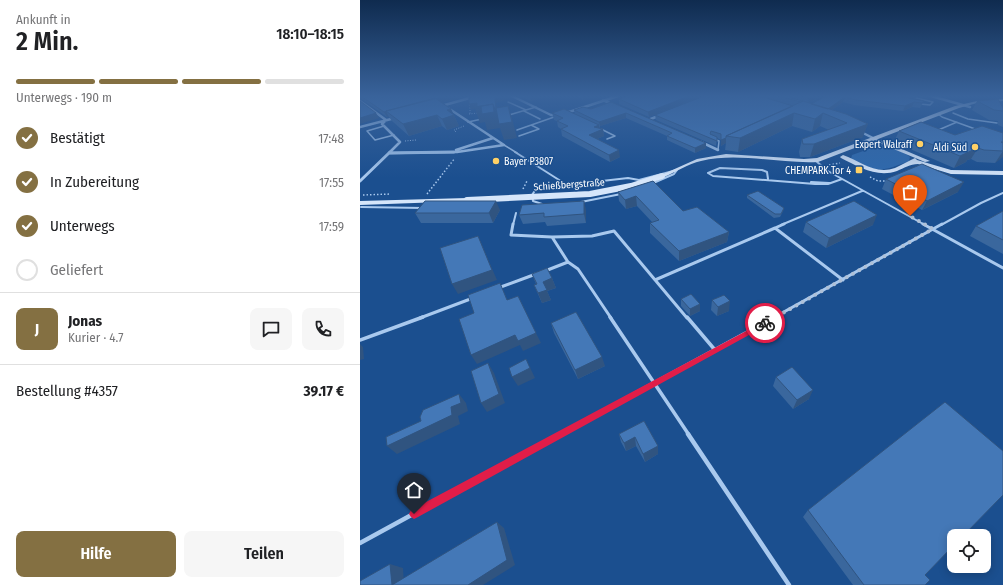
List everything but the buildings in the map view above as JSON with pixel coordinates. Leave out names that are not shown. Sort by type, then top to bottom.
[{"type":"main road","name":"Schießbergstraße","points":[[842,158],[875,139],[919,123]]},
{"type":"main road","name":"Schießbergstraße","points":[[360,206],[590,194],[632,186],[662,176],[699,160],[721,158],[737,161],[788,164],[817,162],[842,158],[923,123]]},
{"type":"main road","points":[[881,142],[944,168],[961,172]]},
{"type":"main road","points":[[842,158],[880,173],[895,169],[919,157]]},
{"type":"main road","points":[[911,162],[918,162],[951,172],[1003,174]]},
{"type":"street","points":[[360,128],[375,123]]},
{"type":"street","points":[[360,180],[400,142],[400,140],[383,123]]},
{"type":"street","points":[[470,123],[504,145]]},
{"type":"street","points":[[859,132],[881,142]]},
{"type":"street","points":[[446,152],[493,138]]},
{"type":"street","points":[[695,140],[718,150],[721,158]]},
{"type":"street","points":[[389,154],[457,152],[504,145]]},
{"type":"street","points":[[718,150],[725,147]]},
{"type":"lane","points":[[517,130],[536,123]]},
{"type":"lane","points":[[934,131],[954,123]]},
{"type":"lane","points":[[960,123],[980,131],[976,132]]},
{"type":"lane","points":[[519,136],[539,129],[531,125]]},
{"type":"lane","points":[[384,126],[367,131],[375,140],[394,135]]},
{"type":"lane","points":[[595,126],[616,136],[607,139]]},
{"type":"lane","points":[[712,138],[719,141],[718,150]]},
{"type":"lane","points":[[504,145],[566,185]]},
{"type":"lane","points":[[817,162],[826,170],[862,191],[1003,268]]},
{"type":"lane","points":[[768,180],[768,172],[762,170],[720,168],[708,173],[713,176],[768,180],[810,182],[826,184],[842,179]]},
{"type":"lane","points":[[544,205],[533,201],[532,195],[538,186],[594,183],[628,178],[632,180],[639,180],[677,170]]},
{"type":"lane","points":[[650,184],[674,174],[677,170]]},
{"type":"lane","points":[[656,280],[862,191]]},
{"type":"lane","points":[[576,203],[628,192]]},
{"type":"lane","points":[[360,543],[654,384],[933,229],[1003,193]]},
{"type":"lane","points":[[360,206],[427,208]]},
{"type":"lane","points":[[516,213],[511,236],[592,236],[614,231],[715,350]]},
{"type":"lane","points":[[775,228],[843,280]]},
{"type":"lane","points":[[552,237],[568,262],[578,269],[789,585]]},
{"type":"lane","points":[[494,290],[568,262]]},
{"type":"lane","points":[[360,340],[479,296]]},
{"type":"path","points":[[456,132],[454,130],[469,123]]},
{"type":"path","points":[[400,140],[416,140]]},
{"type":"path","points":[[426,195],[456,157],[455,155],[457,152]]},
{"type":"path","points":[[834,164],[842,158]]},
{"type":"path","points":[[864,174],[882,182],[891,180]]},
{"type":"path","points":[[524,188],[527,181]]},
{"type":"shaded area","points":[[880,145],[903,153],[910,157],[909,161],[885,169],[874,169],[851,159],[852,155]]},
{"type":"way so far","points":[[765,323],[933,229],[910,216]]},
{"type":"place","name":"Expert Walraff","points":[[920,144]]},
{"type":"place","name":"Aldi Süd","points":[[975,147]]},
{"type":"place","name":"Bayer P3807","points":[[496,161]]},
{"type":"place","name":"CHEMPARK Tor 4","points":[[859,170]]},
{"type":"route","points":[[414,514],[765,323]]}]
